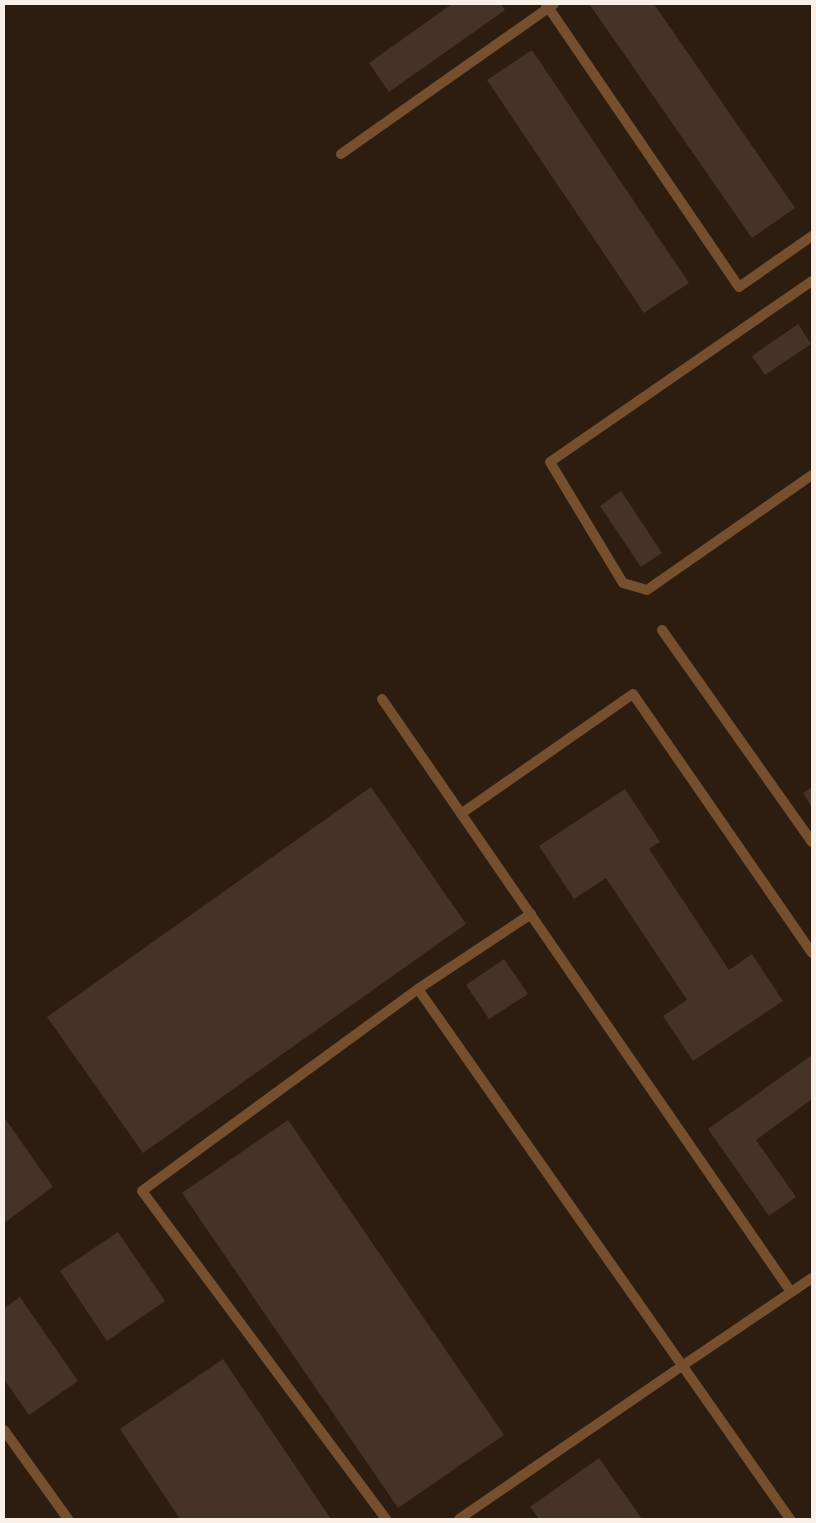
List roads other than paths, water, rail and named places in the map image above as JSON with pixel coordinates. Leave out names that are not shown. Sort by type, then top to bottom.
[{"type":"lane","points":[[341,154],[550,5],[739,287],[812,236]]},
{"type":"lane","points":[[812,281],[550,462],[623,583],[647,590],[812,475]]},
{"type":"lane","points":[[662,630],[812,842]]},
{"type":"lane","points":[[462,813],[633,694],[812,953]]},
{"type":"lane","points":[[382,699],[791,1292]]},
{"type":"lane","points":[[386,1519],[142,1191],[418,989],[531,914]]},
{"type":"lane","points":[[418,989],[790,1519]]},
{"type":"lane","points":[[459,1519],[812,1278]]},
{"type":"lane","points":[[4,1430],[68,1519]]}]
